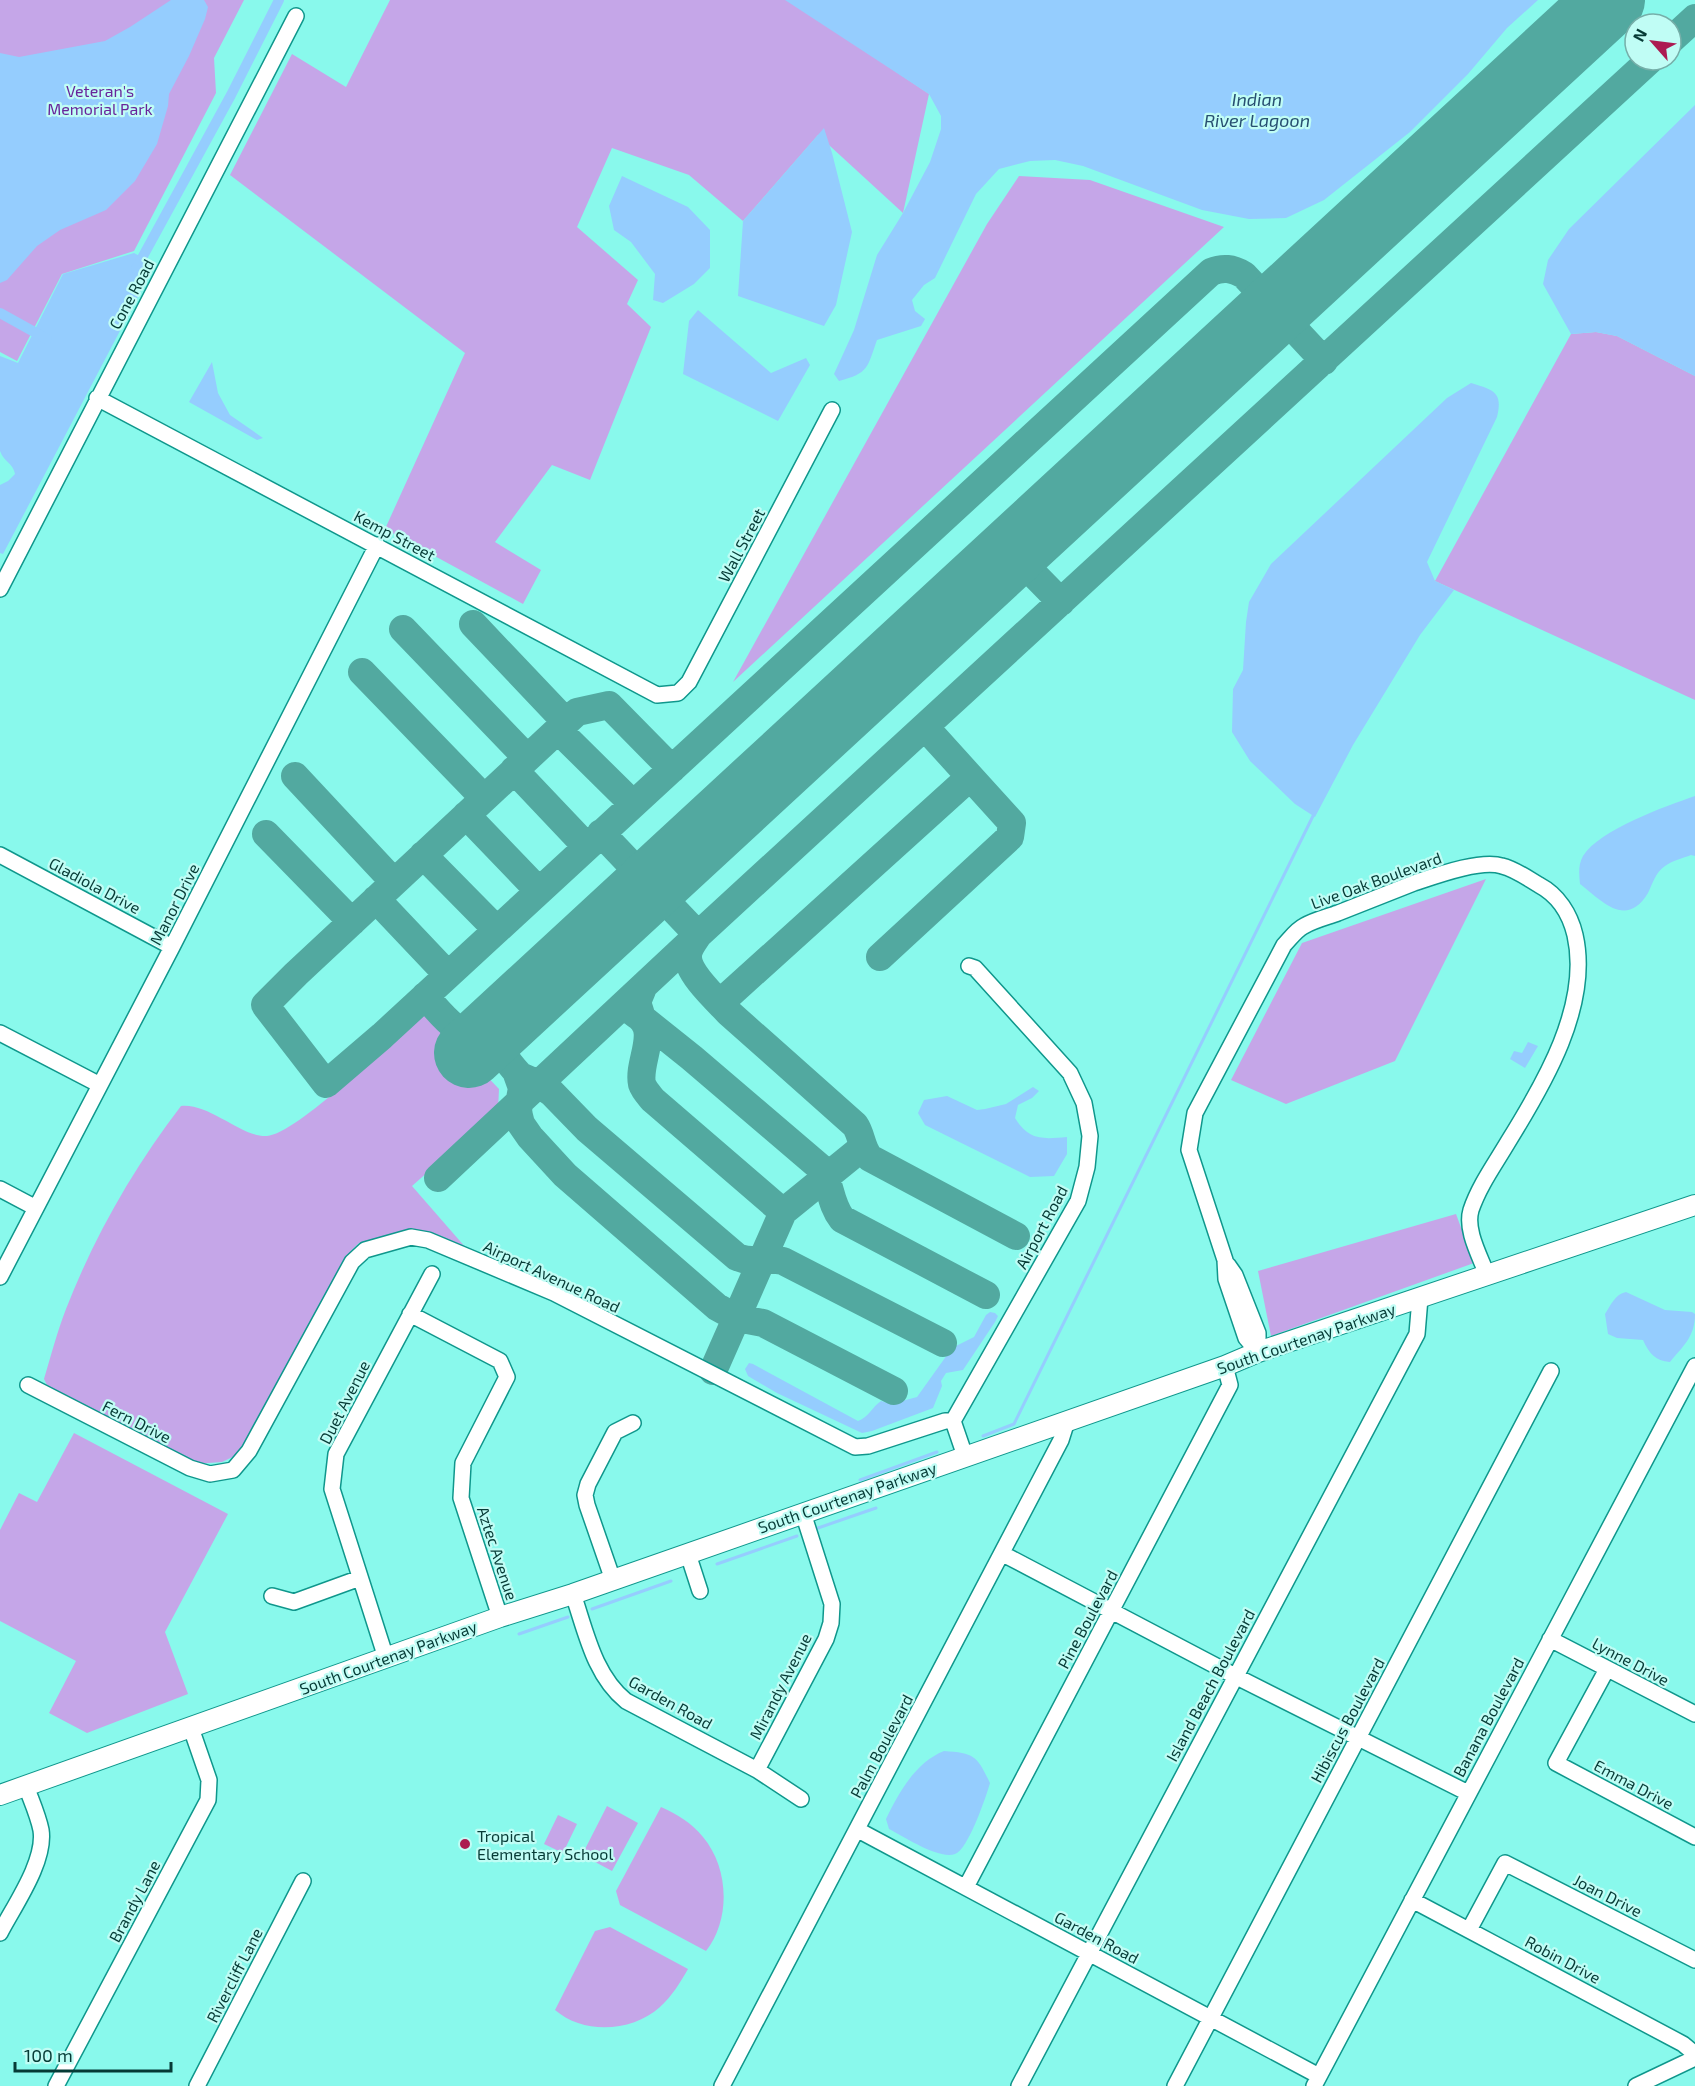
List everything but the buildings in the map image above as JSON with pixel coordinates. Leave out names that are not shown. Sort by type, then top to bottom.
[{"type":"main road","name":"South Courtenay Parkway","points":[[0,1795],[500,1617],[573,1594],[1225,1366],[1258,1352],[1695,1205]]},
{"type":"street","name":"Cone Road","points":[[0,588],[296,16]]},
{"type":"street","name":"Kemp Street","points":[[97,398],[657,694],[678,693]]},
{"type":"street","name":"Wall Street","points":[[678,693],[689,682],[831,410]]},
{"type":"street","name":"Manor Drive","points":[[0,1276],[172,947],[377,545]]},
{"type":"street","name":"Gladiola Drive","points":[[0,855],[172,947]]},
{"type":"street","name":"Live Oak Boulevard","points":[[1258,1352],[1258,1333],[1235,1275],[1225,1260],[1189,1150],[1196,1113],[1284,945],[1302,927],[1443,873],[1492,864],[1503,866],[1544,887],[1557,899],[1568,915],[1574,931],[1578,971],[1572,1010],[1548,1070],[1487,1177],[1470,1213],[1471,1230],[1487,1275]]},
{"type":"street","name":"Airport Road","points":[[953,1421],[1078,1201],[1087,1167],[1090,1136],[1084,1102],[1070,1073],[975,968],[969,966]]},
{"type":"street","points":[[0,1033],[100,1085]]},
{"type":"street","points":[[0,1189],[36,1208]]},
{"type":"street","name":"Airport Avenue Road","points":[[233,1470],[249,1451],[352,1262],[365,1250],[411,1237],[428,1240],[554,1293],[855,1447],[868,1446],[945,1421],[953,1421]]},
{"type":"street","name":"Duet Avenue","points":[[386,1658],[332,1489],[336,1454],[432,1274]]},
{"type":"street","name":"Island Beach Boulevard","points":[[1019,2086],[1417,1334],[1420,1298]]},
{"type":"street","name":"Aztec Avenue","points":[[410,1314],[500,1361],[507,1377],[463,1463],[461,1498],[500,1617]]},
{"type":"street","name":"Pine Boulevard","points":[[966,1887],[1230,1385],[1225,1366]]},
{"type":"street","name":"Banana Boulevard","points":[[1316,2081],[1695,1366]]},
{"type":"street","name":"Hibiscus Boulevard","points":[[1175,2086],[1551,1371]]},
{"type":"street","name":"Fern Drive","points":[[28,1385],[190,1468],[210,1474],[233,1470]]},
{"type":"street","name":"Palm Boulevard","points":[[722,2086],[1003,1554],[1061,1440],[1067,1420]]},
{"type":"street","points":[[953,1421],[965,1456]]},
{"type":"street","points":[[613,1580],[585,1495],[588,1484],[615,1432],[633,1423]]},
{"type":"street","name":"Mirandy Avenue","points":[[757,1770],[826,1639],[831,1623],[832,1604],[803,1513]]},
{"type":"street","points":[[687,1554],[700,1591]]},
{"type":"street","points":[[1003,1554],[1235,1676],[1468,1793]]},
{"type":"street","points":[[272,1596],[294,1602],[360,1578]]},
{"type":"street","name":"Garden Road","points":[[573,1594],[600,1670],[615,1692],[626,1701],[757,1770],[801,1799]]},
{"type":"street","name":"Lynne Drive","points":[[1550,1639],[1695,1714]]},
{"type":"street","name":"Emma Drive","points":[[1608,1669],[1556,1763],[1695,1837]]},
{"type":"street","name":"Brandy Lane","points":[[56,2086],[208,1800],[209,1780],[191,1728]]},
{"type":"street","points":[[0,1933],[33,1871],[40,1848],[41,1831],[26,1786]]},
{"type":"street","name":"Garden Road","points":[[858,1830],[1210,2018],[1316,2081]]},
{"type":"street","name":"Joan Drive","points":[[1469,1930],[1504,1863],[1695,1960]]},
{"type":"street","name":"Rivercliff Lane","points":[[197,2086],[303,1881]]},
{"type":"street","name":"Robin Drive","points":[[1412,1900],[1683,2044],[1695,2056]]},
{"type":"street","points":[[1636,2086],[1695,2056]]},
{"type":"green space","name":"Veteran's Memorial Park","points":[[0,0],[244,0],[214,58],[216,93],[134,251],[62,274],[17,361],[0,352]]},
{"type":"green space","points":[[390,0],[789,0],[929,94],[903,213],[818,135],[743,221],[689,175],[612,148],[577,227],[638,280],[627,304],[651,327],[590,480],[552,465],[495,542],[541,570],[523,604],[385,529],[465,353],[230,175],[292,54],[346,87]]},
{"type":"green space","points":[[1019,176],[1090,180],[1224,227],[733,682],[987,224]]},
{"type":"green space","points":[[1596,332],[1617,336],[1695,376],[1695,700],[1435,581],[1571,334]]},
{"type":"green space","points":[[1486,879],[1395,1061],[1286,1104],[1231,1080],[1302,943]]},
{"type":"green space","points":[[425,1016],[433,1020],[499,1089],[498,1110],[412,1186],[466,1248],[421,1231],[359,1243],[351,1251],[239,1454],[222,1462],[196,1464],[50,1391],[44,1379],[63,1318],[89,1255],[131,1178],[181,1106],[203,1110],[257,1135],[267,1136],[281,1131],[321,1104],[418,1017]]},
{"type":"green space","points":[[1456,1214],[1474,1263],[1271,1336],[1258,1271]]},
{"type":"green space","points":[[74,1433],[228,1514],[165,1632],[188,1694],[87,1733],[49,1713],[76,1661],[0,1621],[0,1530],[19,1493],[37,1502]]},
{"type":"green space","points":[[607,1806],[638,1823],[612,1871],[582,1855]]},
{"type":"green space","points":[[661,1807],[694,1827],[712,1849],[718,1863],[724,1894],[723,1909],[720,1924],[706,1951],[620,1905],[616,1891]]},
{"type":"green space","points":[[558,1815],[577,1824],[563,1853],[544,1844]]},
{"type":"green space","points":[[610,1927],[688,1969],[660,2007],[636,2022],[608,2027],[580,2024],[555,2010],[595,1931]]},
{"type":"water","points":[[171,0],[204,0],[208,7],[189,56],[169,94],[168,106],[157,144],[135,181],[106,210],[60,230],[37,246],[7,280],[0,283],[0,53],[19,57],[105,41]]},
{"type":"water","name":"Indian River Lagoon","points":[[785,0],[1538,0],[1507,28],[1468,74],[1410,132],[1324,200],[1286,218],[1249,219],[1202,210],[1083,166],[1055,160],[1030,161],[999,169],[976,194],[935,278],[924,285],[912,300],[915,311],[925,319],[921,326],[877,340],[866,368],[856,375],[839,381],[834,374],[854,330],[877,255],[930,162],[941,129],[941,116],[929,94]]},
{"type":"water","points":[[1695,105],[1695,376],[1617,336],[1596,332],[1571,334],[1543,284],[1548,260],[1569,229]]},
{"type":"water","points":[[824,128],[852,232],[836,305],[824,326],[738,296],[743,221]]},
{"type":"water","points":[[622,176],[688,207],[710,230],[710,268],[694,284],[663,303],[653,300],[655,274],[631,242],[614,230],[609,206]]},
{"type":"water","points":[[134,253],[155,264],[3,554],[0,553],[0,485],[15,474],[0,451],[0,356],[18,363],[63,274]]},
{"type":"water","points":[[698,310],[771,373],[806,358],[810,365],[778,421],[683,374],[689,321]]},
{"type":"water","points":[[212,362],[218,393],[230,415],[263,438],[257,440],[189,402]]},
{"type":"water","points":[[1471,383],[1495,393],[1499,409],[1427,562],[1435,581],[1454,590],[1420,635],[1353,745],[1315,817],[1295,804],[1250,761],[1232,732],[1233,689],[1243,670],[1249,602],[1271,564],[1447,398]]},
{"type":"water","points":[[1695,796],[1695,856],[1691,855],[1678,860],[1662,869],[1640,904],[1631,909],[1614,908],[1605,904],[1580,884],[1580,866],[1583,856],[1591,846],[1634,820]]},
{"type":"water","points":[[1528,1042],[1538,1046],[1525,1068],[1510,1059],[1514,1051],[1522,1053]]},
{"type":"water","points":[[1033,1087],[1039,1091],[1032,1098],[1018,1105],[1015,1118],[1020,1126],[1031,1135],[1044,1138],[1067,1137],[1067,1154],[1054,1176],[1030,1177],[925,1125],[918,1113],[924,1100],[947,1096],[977,1110],[1006,1104]]},
{"type":"water","points":[[1626,1292],[1665,1310],[1695,1314],[1691,1335],[1670,1362],[1653,1356],[1643,1340],[1617,1338],[1608,1334],[1605,1314],[1616,1297]]},
{"type":"water","points":[[990,1312],[998,1316],[995,1322],[963,1370],[946,1373],[941,1381],[942,1386],[933,1408],[872,1431],[862,1433],[777,1393],[748,1376],[745,1369],[749,1363],[753,1364],[858,1421],[881,1401],[891,1404],[917,1397],[952,1348],[974,1337]]},
{"type":"water","points":[[944,1751],[962,1753],[974,1758],[982,1767],[990,1783],[976,1822],[965,1843],[955,1854],[948,1855],[931,1851],[889,1829],[886,1819],[909,1779],[925,1762]]},
{"type":"waterway","points":[[136,269],[231,95],[279,0]]},
{"type":"waterway","points":[[0,313],[47,339]]},
{"type":"waterway","points":[[983,1436],[1014,1424],[1313,816]]},
{"type":"waterway","points":[[860,1480],[937,1452]]},
{"type":"waterway","points":[[818,1528],[876,1508]]},
{"type":"waterway","points":[[717,1564],[797,1536]]},
{"type":"waterway","points":[[592,1609],[671,1581]]},
{"type":"waterway","points":[[519,1634],[568,1617]]},
{"type":"taxiway","points":[[1683,29],[1695,18]]},
{"type":"taxiway","points":[[438,1178],[698,935],[1637,72]]},
{"type":"taxiway","points":[[672,769],[609,705],[577,712],[265,1005],[326,1084],[382,1036],[1211,272],[1228,269],[1244,275],[1324,361]]},
{"type":"taxiway","points":[[1012,552],[1061,602]]},
{"type":"taxiway","points":[[473,624],[566,722]]},
{"type":"taxiway","points":[[403,629],[527,758]]},
{"type":"taxiway","points":[[362,672],[484,798]]},
{"type":"taxiway","points":[[880,957],[1010,837],[1012,823],[925,727]]},
{"type":"taxiway","points":[[558,730],[633,804]]},
{"type":"taxiway","points":[[514,770],[587,847]]},
{"type":"taxiway","points":[[295,776],[394,882]]},
{"type":"taxiway","points":[[720,1003],[970,777]]},
{"type":"taxiway","points":[[466,815],[539,891]]},
{"type":"taxiway","points":[[601,833],[698,935],[688,956],[692,970],[704,986],[729,1013],[855,1125],[870,1158],[1016,1236]]},
{"type":"taxiway","points":[[266,834],[352,922]]},
{"type":"taxiway","points":[[423,855],[497,930]]},
{"type":"taxiway","points":[[376,899],[448,975]]},
{"type":"taxiway","points":[[642,990],[637,1002],[642,1018],[822,1169],[835,1207],[842,1219],[986,1295]]},
{"type":"taxiway","points":[[425,996],[451,1024],[467,1034],[484,1033],[501,1023],[499,1033],[502,1050],[511,1065],[530,1086]]},
{"type":"taxiway","points":[[635,1014],[643,1020],[647,1028],[647,1046],[641,1075],[642,1084],[647,1092],[653,1100],[783,1212]]},
{"type":"taxiway","points":[[517,1074],[522,1088],[519,1116],[521,1124],[530,1137],[565,1175],[717,1307],[737,1318],[763,1323],[894,1391]]},
{"type":"taxiway","points":[[523,1077],[552,1093],[587,1129],[737,1257],[749,1260],[783,1261],[943,1343]]},
{"type":"taxiway","points":[[713,1371],[783,1212],[863,1147]]},
{"type":"runway","points":[[469,1053],[1610,0]]},
{"type":"place","name":"Tropical Elementary School","points":[[465,1844]]}]
